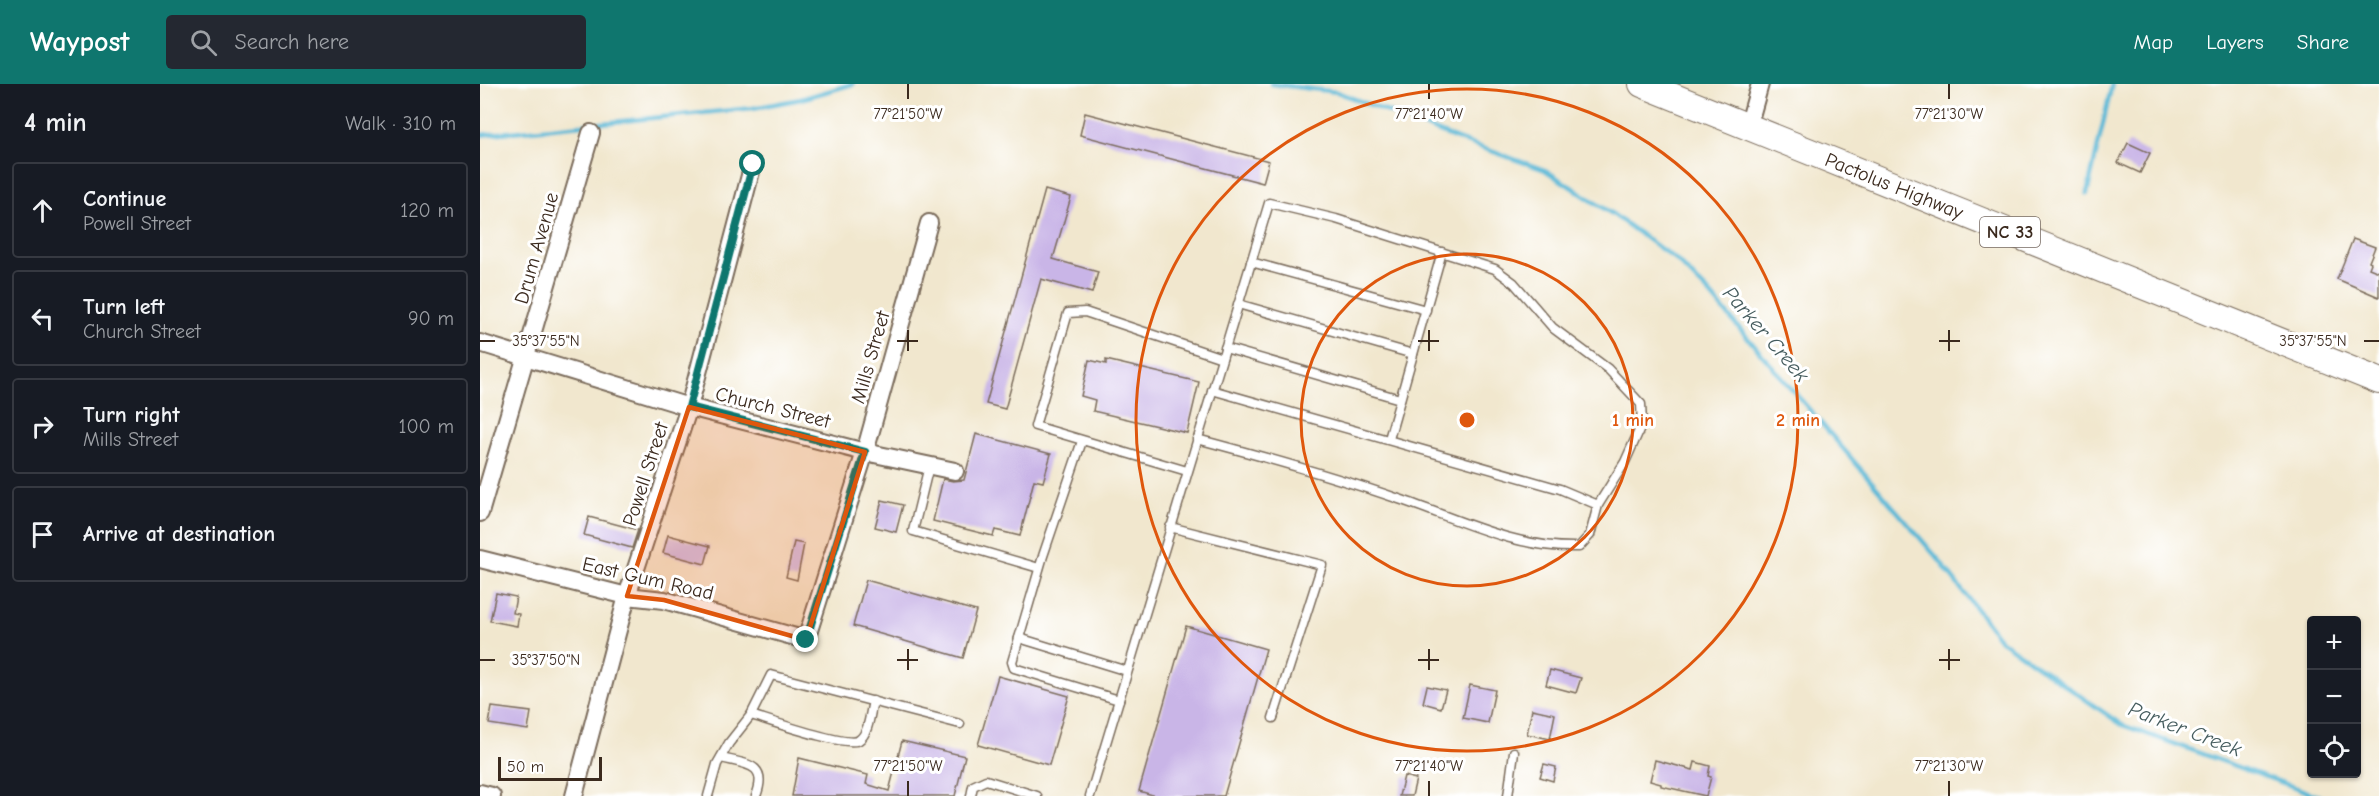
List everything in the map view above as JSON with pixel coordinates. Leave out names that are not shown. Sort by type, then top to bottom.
[{"type":"main road","name":"Pactolus Highway","points":[[1642,84],[2379,381]]},
{"type":"street","points":[[1748,126],[1760,84]]},
{"type":"street","name":"Drum Avenue","points":[[480,513],[591,133]]},
{"type":"street","name":"Powell Street","points":[[574,796],[627,596],[689,407],[753,164]]},
{"type":"street","name":"Mills Street","points":[[806,640],[865,452],[929,222]]},
{"type":"street","name":"Church Street","points":[[480,343],[689,407],[865,452],[955,471]]},
{"type":"street","name":"East Gum Road","points":[[480,559],[627,596],[663,600],[806,640]]},
{"type":"street","points":[[480,793],[492,796]]},
{"type":"lane","points":[[1090,796],[1170,527],[1269,203],[1336,219],[1496,269],[1514,283],[1553,328],[1608,369],[1641,404],[1642,424],[1634,443],[1612,486],[1598,505],[1590,535],[1579,547],[1560,548],[1519,542],[1375,491],[1197,439]]},
{"type":"lane","points":[[1389,440],[1442,252]]},
{"type":"lane","points":[[1251,262],[1425,310]]},
{"type":"lane","points":[[1238,304],[1413,354]]},
{"type":"lane","points":[[1187,471],[1035,426],[1068,314],[1085,312],[1222,358]]},
{"type":"lane","points":[[1225,348],[1400,399]]},
{"type":"lane","points":[[1212,390],[1560,489],[1598,505]]},
{"type":"lane","points":[[1082,441],[1039,568],[1012,662],[1014,668],[1119,700]]},
{"type":"lane","points":[[929,466],[913,531],[1039,568]]},
{"type":"lane","points":[[1170,527],[1322,565],[1273,718]]},
{"type":"lane","points":[[1019,638],[1127,671]]},
{"type":"lane","points":[[708,796],[729,742],[751,715],[771,675],[960,724]]},
{"type":"lane","points":[[751,715],[822,737],[853,743],[860,740],[865,732],[873,701]]},
{"type":"lane","points":[[1508,796],[1514,752]]},
{"type":"lane","points":[[721,758],[754,766],[759,772],[756,796]]},
{"type":"lane","points":[[971,796],[973,786],[986,780],[1037,796]]},
{"type":"highlighted area","points":[[689,407],[865,452],[806,640],[664,600],[627,596]]},
{"type":"building","points":[[1085,113],[1269,161],[1263,183],[1080,135]]},
{"type":"building","points":[[2128,143],[2150,153],[2140,173],[2118,163]]},
{"type":"building","points":[[1045,190],[1071,197],[1053,259],[1098,272],[1092,293],[1041,279],[1005,409],[986,404]]},
{"type":"building","points":[[2353,239],[2375,247],[2369,268],[2379,272],[2379,297],[2337,279]]},
{"type":"building","points":[[1089,360],[1106,364],[1106,360],[1199,382],[1187,433],[1093,411],[1095,400],[1081,396]]},
{"type":"building","points":[[976,434],[1051,454],[1043,482],[1034,480],[1020,536],[995,530],[993,536],[933,521],[943,479],[964,480]]},
{"type":"building","points":[[882,500],[903,505],[896,532],[875,527]]},
{"type":"building","points":[[589,517],[638,530],[632,548],[584,535]]},
{"type":"building","points":[[668,535],[710,546],[705,564],[663,553]]},
{"type":"building","points":[[794,542],[804,544],[797,580],[786,577]]},
{"type":"building","points":[[866,580],[976,611],[963,658],[853,626]]},
{"type":"building","points":[[496,593],[516,597],[513,613],[519,614],[517,626],[490,621]]},
{"type":"building","points":[[1186,626],[1266,649],[1224,796],[1156,796],[1139,791]]},
{"type":"building","points":[[1550,670],[1581,678],[1576,693],[1546,685]]},
{"type":"building","points":[[998,676],[1069,696],[1049,765],[978,745]]},
{"type":"building","points":[[1470,685],[1495,690],[1488,723],[1463,718]]},
{"type":"building","points":[[1427,686],[1446,690],[1441,708],[1423,703]]},
{"type":"building","points":[[492,707],[531,712],[528,730],[489,724]]},
{"type":"building","points":[[1532,709],[1555,714],[1550,739],[1527,734]]},
{"type":"building","points":[[902,741],[965,756],[955,796],[792,796],[799,758],[868,775],[866,784],[889,791]]},
{"type":"building","points":[[1655,760],[1693,770],[1695,762],[1710,766],[1708,776],[1711,777],[1706,796],[1661,786],[1661,784],[1650,781]]},
{"type":"building","points":[[1544,764],[1556,767],[1553,781],[1540,777]]},
{"type":"building","points":[[1404,776],[1416,779],[1412,796],[1399,796]]},
{"type":"waterway","points":[[480,135],[753,108],[801,99],[853,84]]},
{"type":"waterway","name":"Parker Creek","points":[[1271,84],[1337,92],[1457,139],[1545,170],[1611,213],[1675,259],[1709,293],[1939,560],[2000,640],[2122,725],[2319,796]]},
{"type":"waterway","points":[[2087,194],[2112,84]]},
{"type":"route","points":[[753,164],[689,407],[865,452],[806,640]]}]
